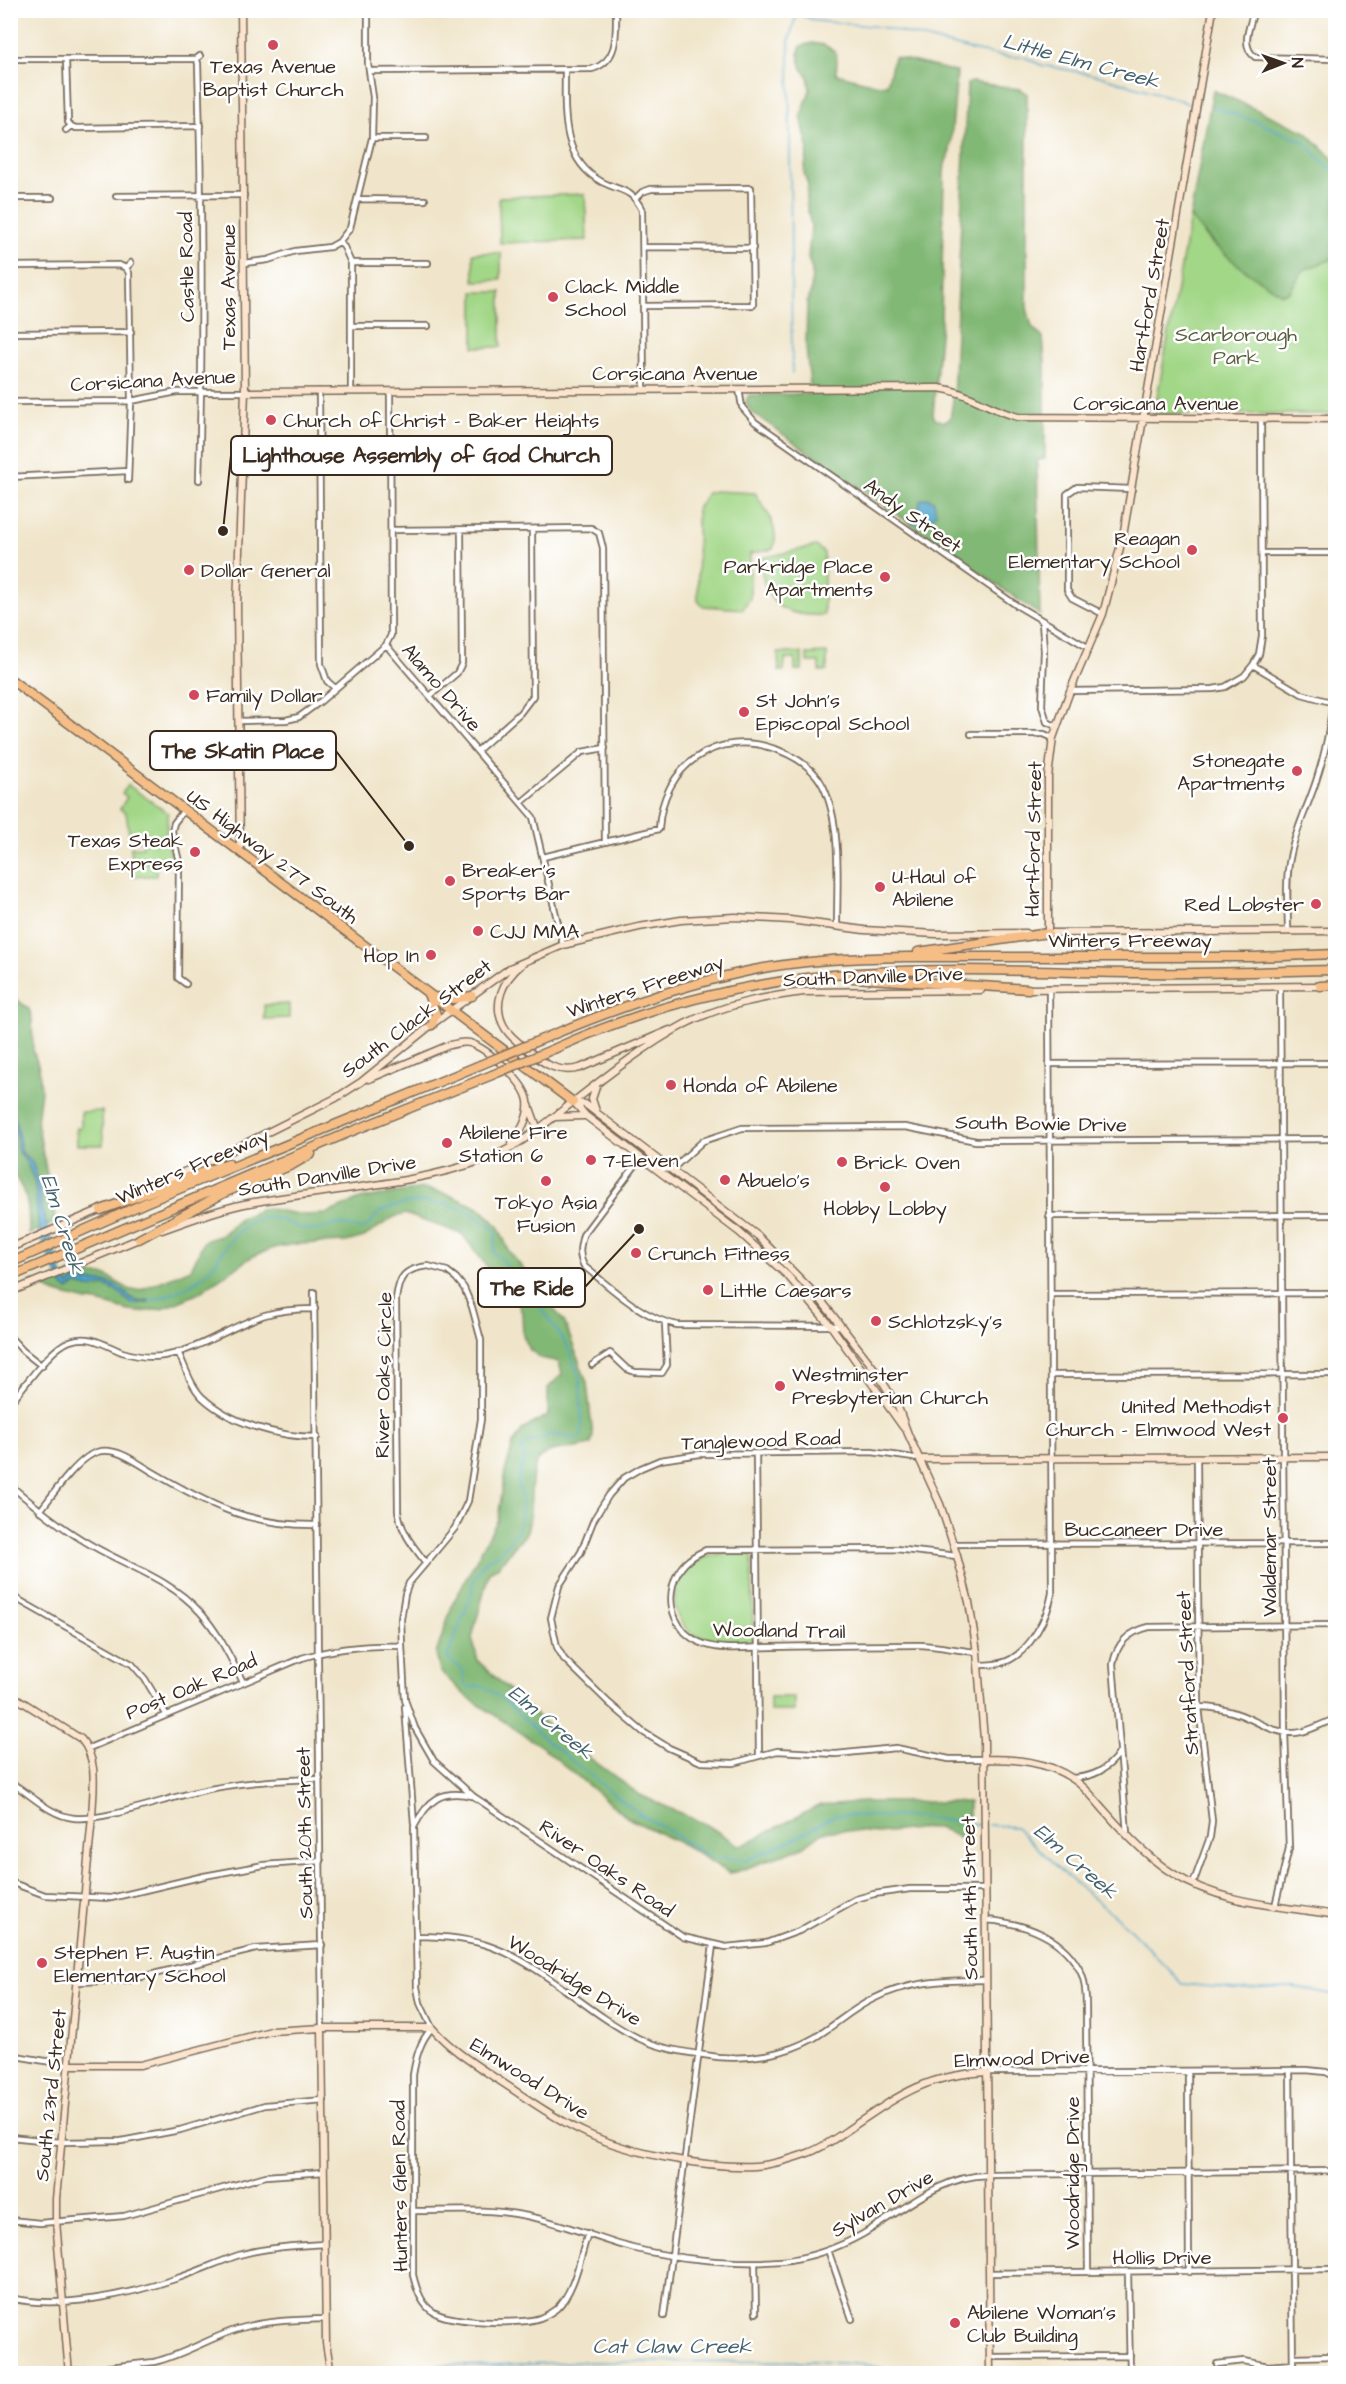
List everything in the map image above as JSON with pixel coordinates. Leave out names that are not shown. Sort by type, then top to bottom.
[{"type":"highway","name":"US Highway 277 South","points":[[10,679],[573,1102]]},
{"type":"highway","points":[[848,958],[921,952],[1048,933]]},
{"type":"highway","name":"Winters Freeway","points":[[10,1263],[145,1203],[593,1017],[644,999],[744,972],[802,962],[848,958],[1252,957],[1335,954]]},
{"type":"highway","name":"Winters Freeway","points":[[10,1277],[601,1028],[647,1012],[751,986],[820,977],[901,971],[1144,974],[1335,970]]},
{"type":"highway","points":[[820,977],[1029,988]]},
{"type":"highway","points":[[1320,986],[1335,985]]},
{"type":"highway","points":[[426,991],[436,1014],[432,1025]]},
{"type":"highway","points":[[434,997],[453,999],[472,996]]},
{"type":"highway","points":[[100,1210],[316,1132]]},
{"type":"highway","points":[[139,1239],[226,1192],[291,1165],[350,1132]]},
{"type":"street","name":"Texas Avenue","points":[[240,852],[237,605],[245,392],[242,10]]},
{"type":"street","points":[[244,263],[268,260],[295,251],[324,249],[339,242],[350,228],[372,138],[373,97],[368,10]]},
{"type":"street","points":[[370,71],[591,69],[607,62],[614,49],[616,10]]},
{"type":"street","name":"Hartford Street","points":[[1048,933],[1048,777],[1053,738],[1102,614],[1114,576],[1132,489],[1213,10]]},
{"type":"street","points":[[1254,10],[1246,42],[1247,49],[1255,57],[1335,59]]},
{"type":"street","name":"Castle Road","points":[[66,60],[198,58],[202,391],[199,480]]},
{"type":"street","points":[[10,59],[66,60],[69,128],[200,126]]},
{"type":"street","points":[[565,70],[566,127],[572,149],[584,168],[592,175],[626,190],[636,198],[642,210],[644,388]]},
{"type":"street","points":[[372,138],[426,138]]},
{"type":"street","points":[[636,198],[642,192],[651,189],[752,188],[753,305],[644,306]]},
{"type":"street","points":[[116,196],[244,195]]},
{"type":"street","points":[[10,198],[51,198]]},
{"type":"street","points":[[358,199],[425,200]]},
{"type":"street","points":[[339,242],[344,247],[351,263],[351,391]]},
{"type":"street","points":[[643,247],[753,248]]},
{"type":"street","points":[[126,268],[131,263]]},
{"type":"street","points":[[351,263],[428,263]]},
{"type":"street","points":[[10,266],[119,265],[126,268],[129,273],[131,401],[128,480]]},
{"type":"street","points":[[351,326],[428,326]]},
{"type":"street","points":[[10,333],[131,332]]},
{"type":"street","name":"Corsicana Avenue","points":[[10,402],[131,401],[177,392],[202,391],[939,388],[961,393],[995,410],[1018,417],[1335,419]]},
{"type":"street","name":"Andy Street","points":[[739,389],[742,407],[755,422],[1042,622],[1089,648]]},
{"type":"street","name":"Alamo Drive","points":[[390,391],[391,634],[386,645],[522,802],[536,824],[563,945]]},
{"type":"street","points":[[319,392],[321,664],[327,681],[335,688]]},
{"type":"street","points":[[1335,419],[1335,577]]},
{"type":"street","points":[[1070,691],[1213,689],[1236,682],[1254,665],[1259,654],[1262,636],[1261,420]]},
{"type":"street","points":[[10,477],[128,471]]},
{"type":"street","points":[[1102,614],[1072,598],[1067,590],[1067,494],[1077,487],[1132,489]]},
{"type":"street","points":[[392,530],[591,528],[599,533],[603,543],[605,841]]},
{"type":"street","points":[[477,750],[528,706],[533,696],[532,529]]},
{"type":"street","points":[[430,696],[457,673],[462,663],[461,530]]},
{"type":"street","points":[[1263,553],[1335,553]]},
{"type":"street","points":[[1042,622],[1044,651],[1042,706],[1047,722],[1056,726]]},
{"type":"street","points":[[238,721],[286,720],[299,717],[386,645]]},
{"type":"street","points":[[1254,665],[1302,694],[1334,703]]},
{"type":"street","points":[[1288,931],[1289,858],[1322,762],[1334,703],[1335,671]]},
{"type":"street","points":[[971,734],[1044,734],[1053,738]]},
{"type":"street","points":[[543,857],[659,829],[664,795],[687,764],[706,752],[725,745],[744,743],[774,748],[792,755],[810,769],[822,785],[830,807],[837,863],[837,926]]},
{"type":"street","points":[[522,802],[582,752],[604,748]]},
{"type":"street","points":[[184,810],[174,822],[172,840],[179,862],[178,978],[186,984]]},
{"type":"street","name":"South Clack Street","points":[[10,1248],[64,1227],[268,1133],[336,1098],[361,1082],[432,1025],[510,968],[563,945],[639,927],[715,917],[762,918],[936,934],[1335,931]]},
{"type":"street","points":[[528,959],[508,976],[503,985],[500,997],[501,1017],[504,1027],[511,1036],[543,1064],[553,1068],[573,1070],[686,1024]]},
{"type":"street","name":"Waldemar Street","points":[[1275,1906],[1289,1842],[1285,1732],[1280,986]]},
{"type":"street","name":"South Danville Drive","points":[[10,1292],[206,1213],[246,1204],[397,1183],[442,1173],[488,1158],[538,1130],[647,1047],[686,1024],[729,1007],[755,1000],[804,992],[1320,986]]},
{"type":"street","points":[[979,1665],[1006,1662],[1014,1657],[1026,1645],[1044,1619],[1052,1593],[1049,988]]},
{"type":"street","points":[[361,1082],[447,1046],[470,1043],[516,1077],[524,1090],[538,1130]]},
{"type":"street","points":[[1049,1064],[1335,1062]]},
{"type":"street","points":[[597,1085],[592,1099],[598,1114]]},
{"type":"street","points":[[510,1147],[524,1125],[528,1102]]},
{"type":"street","name":"South 14th Street","points":[[573,1102],[585,1104],[758,1236],[799,1275],[843,1326],[876,1371],[898,1407],[954,1544],[969,1602],[979,1665],[984,1759],[990,2373]]},
{"type":"street","name":"South 14th Street","points":[[573,1102],[586,1116],[739,1232],[788,1276],[831,1326],[908,1434]]},
{"type":"street","points":[[554,1117],[586,1116]]},
{"type":"street","name":"South Bowie Drive","points":[[671,1170],[703,1141],[742,1128],[905,1128],[976,1141],[1335,1139]]},
{"type":"street","points":[[641,1158],[583,1235],[579,1250],[584,1266],[645,1313],[665,1323],[843,1326]]},
{"type":"street","points":[[653,1167],[671,1170]]},
{"type":"street","points":[[1049,1216],[1335,1215]]},
{"type":"street","name":"River Oaks Circle","points":[[428,1266],[447,1271],[464,1288],[482,1340],[482,1388],[477,1454],[468,1501],[455,1528],[426,1563],[409,1541],[399,1521],[396,1299],[400,1278],[408,1271],[428,1266]]},
{"type":"street","name":"South 20th Street","points":[[314,1292],[326,2343],[331,2373]]},
{"type":"street","points":[[1051,1294],[1335,1293]]},
{"type":"street","points":[[10,1403],[62,1345],[80,1338],[91,1339],[138,1356],[164,1356],[194,1348],[264,1315],[297,1309],[315,1309]]},
{"type":"street","points":[[592,1365],[610,1353],[627,1369],[635,1372],[662,1373],[667,1365],[665,1323]]},
{"type":"street","points":[[10,1337],[42,1366]]},
{"type":"street","points":[[178,1352],[201,1396],[218,1408],[248,1423],[278,1434],[317,1437]]},
{"type":"street","points":[[1051,1376],[1335,1374]]},
{"type":"street","points":[[888,1407],[898,1407]]},
{"type":"street","points":[[40,1510],[91,1454],[104,1450],[130,1459],[189,1493],[230,1512],[269,1522],[317,1525]]},
{"type":"street","name":"Tanglewood Road","points":[[921,1459],[872,1452],[700,1454],[660,1460],[624,1478],[601,1506],[581,1552],[559,1586],[551,1618],[557,1647],[564,1659],[643,1732],[669,1748],[701,1762],[734,1763],[777,1752],[836,1754],[896,1748],[949,1759],[984,1759]]},
{"type":"street","points":[[756,1454],[756,1647],[759,1756]]},
{"type":"street","points":[[921,1459],[1335,1457]]},
{"type":"street","name":"Stratford Street","points":[[1193,1884],[1210,1837],[1212,1821],[1199,1707],[1197,1458]]},
{"type":"street","points":[[10,1485],[73,1534],[150,1574],[177,1591],[200,1612],[220,1637],[243,1682]]},
{"type":"street","name":"Buccaneer Drive","points":[[954,1544],[1335,1543]]},
{"type":"street","name":"Woodland Trail","points":[[957,1556],[896,1549],[717,1549],[699,1553],[685,1562],[679,1570],[671,1597],[677,1623],[683,1631],[698,1642],[718,1647],[920,1645],[977,1652]]},
{"type":"street","name":"River Oaks Road","points":[[426,1563],[409,1583],[405,1594],[401,1619],[402,1646],[405,1700],[415,1728],[434,1761],[473,1796],[683,1937],[713,1945],[751,1946],[782,1939],[856,1899],[883,1892],[930,1888],[985,1889]]},
{"type":"street","points":[[10,1595],[132,1664],[145,1679],[166,1714]]},
{"type":"street","points":[[1127,1833],[1113,1664],[1116,1651],[1125,1638],[1140,1629],[1149,1627],[1335,1625]]},
{"type":"street","name":"Post Oak Road","points":[[88,1748],[243,1682],[318,1653],[375,1646],[402,1646]]},
{"type":"street","points":[[10,1694],[68,1729],[88,1748]]},
{"type":"street","name":"Elmwood Drive","points":[[405,1700],[414,1827],[417,1988],[423,2009],[432,2028],[465,2057],[568,2124],[610,2143],[657,2156],[684,2160],[747,2166],[777,2163],[810,2152],[829,2142],[898,2096],[951,2075],[987,2072],[1290,2070],[1317,2071],[1335,2077]]},
{"type":"street","points":[[1199,1707],[1209,1707],[1240,1715],[1285,1732],[1306,1731],[1335,1719]]},
{"type":"street","name":"South 23rd Street","points":[[69,2373],[56,2221],[61,2142],[92,1817],[94,1771],[88,1748]]},
{"type":"street","points":[[1072,1778],[1088,1777],[1103,1771],[1120,1752]]},
{"type":"street","points":[[984,1759],[1006,1759],[1041,1765],[1072,1778],[1157,1862],[1193,1884],[1229,1898],[1335,1915]]},
{"type":"street","points":[[10,1782],[50,1809],[73,1818],[92,1817],[227,1785],[276,1780],[320,1779]]},
{"type":"street","points":[[414,1827],[422,1813],[434,1800],[453,1794],[473,1796]]},
{"type":"street","points":[[10,1882],[45,1894],[111,1898],[204,1876],[264,1865],[321,1861]]},
{"type":"street","name":"Woodridge Drive","points":[[986,1920],[1018,1924],[1043,1935],[1064,1949],[1083,1977],[1088,2272]]},
{"type":"street","name":"Woodridge Drive","points":[[416,1936],[456,1938],[494,1947],[530,1966],[592,2012],[640,2039],[673,2050],[698,2054],[748,2057],[787,2050],[813,2038],[871,2000],[893,1991],[920,1983],[986,1980]]},
{"type":"street","points":[[78,1982],[129,1980],[256,1949],[322,1945]]},
{"type":"street","points":[[663,2316],[713,1945]]},
{"type":"street","points":[[10,2055],[69,2064],[140,2066],[257,2034],[322,2028],[432,2028]]},
{"type":"street","name":"Hunters Glen Road","points":[[432,2028],[424,2037],[419,2048],[413,2075],[413,2275],[415,2285],[429,2310],[454,2320],[539,2319],[554,2311],[566,2296],[588,2234]]},
{"type":"street","points":[[1290,2070],[1293,2373]]},
{"type":"street","points":[[1188,2071],[1189,2272]]},
{"type":"street","points":[[10,2137],[61,2142],[98,2142],[144,2137],[180,2130],[265,2105],[324,2100]]},
{"type":"street","name":"Sylvan Drive","points":[[414,2211],[500,2211],[553,2222],[631,2247],[672,2255],[755,2263],[784,2260],[828,2250],[862,2235],[945,2183],[962,2177],[1335,2170]]},
{"type":"street","points":[[10,2220],[30,2223],[124,2216],[266,2176],[324,2172]]},
{"type":"street","points":[[10,2298],[37,2302],[133,2291],[176,2279],[239,2255],[286,2246],[326,2244]]},
{"type":"street","points":[[828,2250],[852,2319]]},
{"type":"street","points":[[755,2263],[756,2313]]},
{"type":"street","name":"Hollis Drive","points":[[989,2273],[1335,2269]]},
{"type":"street","points":[[1128,2272],[1130,2373]]},
{"type":"street","points":[[47,2373],[69,2373],[139,2364],[169,2358],[237,2329],[289,2320],[326,2319]]},
{"type":"street","points":[[990,2357],[1130,2356]]},
{"type":"street","points":[[1293,2357],[1335,2356]]},
{"type":"street","points":[[1217,2364],[1244,2361],[1268,2366],[1293,2364]]},
{"type":"street","points":[[139,2364],[141,2373]]},
{"type":"green space","points":[[812,43],[824,45],[835,51],[836,74],[879,85],[887,84],[894,57],[957,72],[950,151],[944,173],[941,323],[933,414],[935,419],[944,422],[950,419],[953,400],[967,84],[972,82],[1019,89],[1027,93],[1027,308],[1032,327],[1043,338],[1045,363],[1045,459],[1037,460],[1040,615],[750,411],[746,401],[749,395],[811,394],[806,348],[807,302],[811,291],[812,270],[808,258],[811,226],[806,203],[808,185],[804,173],[808,148],[801,116],[810,90],[808,76],[802,69],[798,54],[801,46]]},
{"type":"green space","points":[[1213,90],[1306,132],[1335,161],[1335,258],[1303,270],[1289,292],[1282,294],[1243,269],[1221,251],[1190,217]]},
{"type":"green space","points":[[585,194],[587,240],[500,243],[499,197]]},
{"type":"green space","name":"Scarborough Park","points":[[1190,217],[1213,245],[1289,292],[1303,270],[1335,258],[1335,414],[1154,414]]},
{"type":"green space","points":[[473,253],[501,253],[501,280],[474,281]]},
{"type":"green space","points":[[474,292],[501,292],[501,347],[474,347]]},
{"type":"green space","points":[[715,491],[755,493],[767,512],[775,534],[773,549],[750,554],[750,598],[743,609],[703,606],[698,601],[697,509],[707,493]]},
{"type":"green space","points":[[816,546],[824,553],[824,615],[809,615],[785,610],[776,604],[765,586],[761,558]]},
{"type":"green space","points":[[778,653],[802,653],[802,670],[795,670],[795,659],[785,659],[784,671],[779,671]]},
{"type":"green space","points":[[827,653],[827,671],[819,671],[819,662],[807,662],[807,654]]},
{"type":"green space","points":[[128,785],[168,813],[166,837],[173,862],[143,862],[143,858],[131,858],[131,847],[143,847],[143,841],[130,840],[126,813],[120,809],[127,797],[122,793]]},
{"type":"green space","points":[[130,863],[156,863],[156,876],[131,876]]},
{"type":"green space","points":[[10,994],[29,1009],[32,1019],[33,1050],[39,1068],[41,1090],[37,1122],[56,1222],[29,1234],[29,1215],[24,1193],[11,1171]]},
{"type":"green space","points":[[289,1004],[289,1018],[264,1019],[264,1005]]},
{"type":"green space","points":[[102,1111],[103,1145],[77,1145],[76,1128],[81,1128],[81,1112]]},
{"type":"green space","points":[[423,1188],[447,1194],[481,1209],[498,1226],[509,1251],[565,1323],[587,1383],[593,1437],[591,1444],[553,1451],[537,1461],[532,1478],[527,1532],[500,1564],[489,1572],[472,1638],[478,1661],[551,1729],[640,1795],[707,1825],[738,1845],[743,1845],[820,1805],[864,1802],[969,1802],[969,1843],[938,1827],[877,1833],[844,1830],[823,1832],[803,1847],[729,1873],[684,1845],[628,1818],[542,1747],[466,1696],[440,1671],[436,1654],[453,1603],[498,1519],[505,1472],[513,1444],[522,1430],[548,1415],[548,1388],[562,1374],[559,1362],[541,1358],[530,1350],[523,1335],[522,1313],[517,1300],[505,1290],[462,1234],[405,1214],[394,1217],[364,1237],[346,1242],[277,1247],[253,1256],[197,1294],[162,1309],[140,1312],[56,1293],[42,1286],[74,1272],[105,1275],[130,1290],[140,1290],[191,1269],[204,1241],[220,1236],[241,1218],[265,1208],[303,1215],[326,1214],[360,1199]]},
{"type":"green space","points":[[721,1554],[752,1554],[753,1643],[706,1641],[690,1633],[680,1621],[675,1607],[675,1593],[680,1579],[689,1567],[703,1558]]},
{"type":"green space","points":[[770,1697],[794,1697],[794,1711],[770,1711]]},
{"type":"water","points":[[928,498],[934,501],[936,513],[934,516],[921,524],[912,522],[912,514],[919,509],[920,500]]},
{"type":"water","points":[[10,1092],[21,1149],[23,1154],[31,1160],[39,1181],[42,1211],[64,1279],[69,1285],[73,1281],[111,1284],[134,1300],[148,1300],[149,1302],[132,1304],[118,1292],[105,1286],[89,1288],[76,1285],[68,1290],[62,1286],[39,1230],[35,1184],[27,1163],[18,1151]]},
{"type":"waterway","name":"Little Elm Creek","points":[[786,10],[817,21],[881,27],[971,50],[1008,57],[1024,57],[1041,65],[1100,76],[1193,106]]},
{"type":"waterway","points":[[792,373],[789,42],[796,15]]},
{"type":"waterway","name":"Little Elm Creek","points":[[1212,107],[1255,121],[1304,142],[1326,165],[1336,171]]},
{"type":"waterway","name":"Elm Creek","points":[[149,1301],[177,1292],[194,1283],[209,1270],[245,1225],[261,1218],[278,1219],[309,1230],[339,1224],[360,1229],[368,1225],[379,1213],[392,1207],[415,1202],[450,1205],[474,1215],[496,1233],[494,1253],[503,1260],[512,1276],[537,1302],[568,1347],[580,1379],[582,1431],[577,1439],[551,1434],[521,1449],[525,1457],[518,1481],[522,1501],[521,1521],[517,1532],[500,1553],[488,1559],[473,1579],[472,1593],[447,1658],[463,1670],[465,1685],[468,1688],[485,1687],[508,1704],[546,1740],[637,1812],[710,1857],[747,1860],[792,1840],[835,1815],[920,1817],[983,1825]]},
{"type":"waterway","name":"Elm Creek","points":[[988,1825],[1016,1827],[1068,1877],[1127,1926],[1183,1984],[1234,1989],[1294,1987],[1336,1995]]},
{"type":"waterway","name":"Cat Claw Creek","points":[[426,2374],[435,2367],[445,2364],[467,2366],[579,2362],[812,2361],[867,2365],[921,2374]]},
{"type":"place","name":"Texas Avenue Baptist Church","points":[[273,45]]},
{"type":"place","name":"Clack Middle School","points":[[553,297]]},
{"type":"place","name":"Church of Christ - Baker Heights","points":[[271,420]]},
{"type":"place","name":"Lighthouse Assembly of God Church","points":[[223,531]]},
{"type":"place","name":"Reagan Elementary School","points":[[1192,550]]},
{"type":"place","name":"Dollar General","points":[[189,570]]},
{"type":"place","name":"Parkridge Place Apartments","points":[[885,577]]},
{"type":"place","name":"Family Dollar","points":[[194,695]]},
{"type":"place","name":"St John's Episcopal School","points":[[744,712]]},
{"type":"place","name":"Stonegate Apartments","points":[[1297,771]]},
{"type":"place","name":"The Skatin Place","points":[[409,846]]},
{"type":"place","name":"Texas Steak Express","points":[[195,852]]},
{"type":"place","name":"Breaker's Sports Bar","points":[[450,881]]},
{"type":"place","name":"U-Haul of Abilene","points":[[880,887]]},
{"type":"place","name":"Red Lobster","points":[[1316,904]]},
{"type":"place","name":"CJJ MMA","points":[[478,931]]},
{"type":"place","name":"Hop In","points":[[431,955]]},
{"type":"place","name":"Honda of Abilene","points":[[671,1085]]},
{"type":"place","name":"Abilene Fire Station 6","points":[[447,1143]]},
{"type":"place","name":"7-Eleven","points":[[591,1160]]},
{"type":"place","name":"Brick Oven","points":[[842,1162]]},
{"type":"place","name":"Abuelo's","points":[[725,1180]]},
{"type":"place","name":"Tokyo Asia Fusion","points":[[546,1181]]},
{"type":"place","name":"Hobby Lobby","points":[[885,1187]]},
{"type":"place","name":"The Ride","points":[[639,1229]]},
{"type":"place","name":"Crunch Fitness","points":[[636,1253]]},
{"type":"place","name":"Little Caesars","points":[[708,1290]]},
{"type":"place","name":"Schlotzsky's","points":[[876,1321]]},
{"type":"place","name":"Westminster Presbyterian Church","points":[[780,1386]]},
{"type":"place","name":"United Methodist Church - Elmwood West","points":[[1283,1418]]},
{"type":"place","name":"Stephen F. Austin Elementary School","points":[[42,1963]]},
{"type":"place","name":"Abilene Woman's Club Building","points":[[955,2323]]}]
